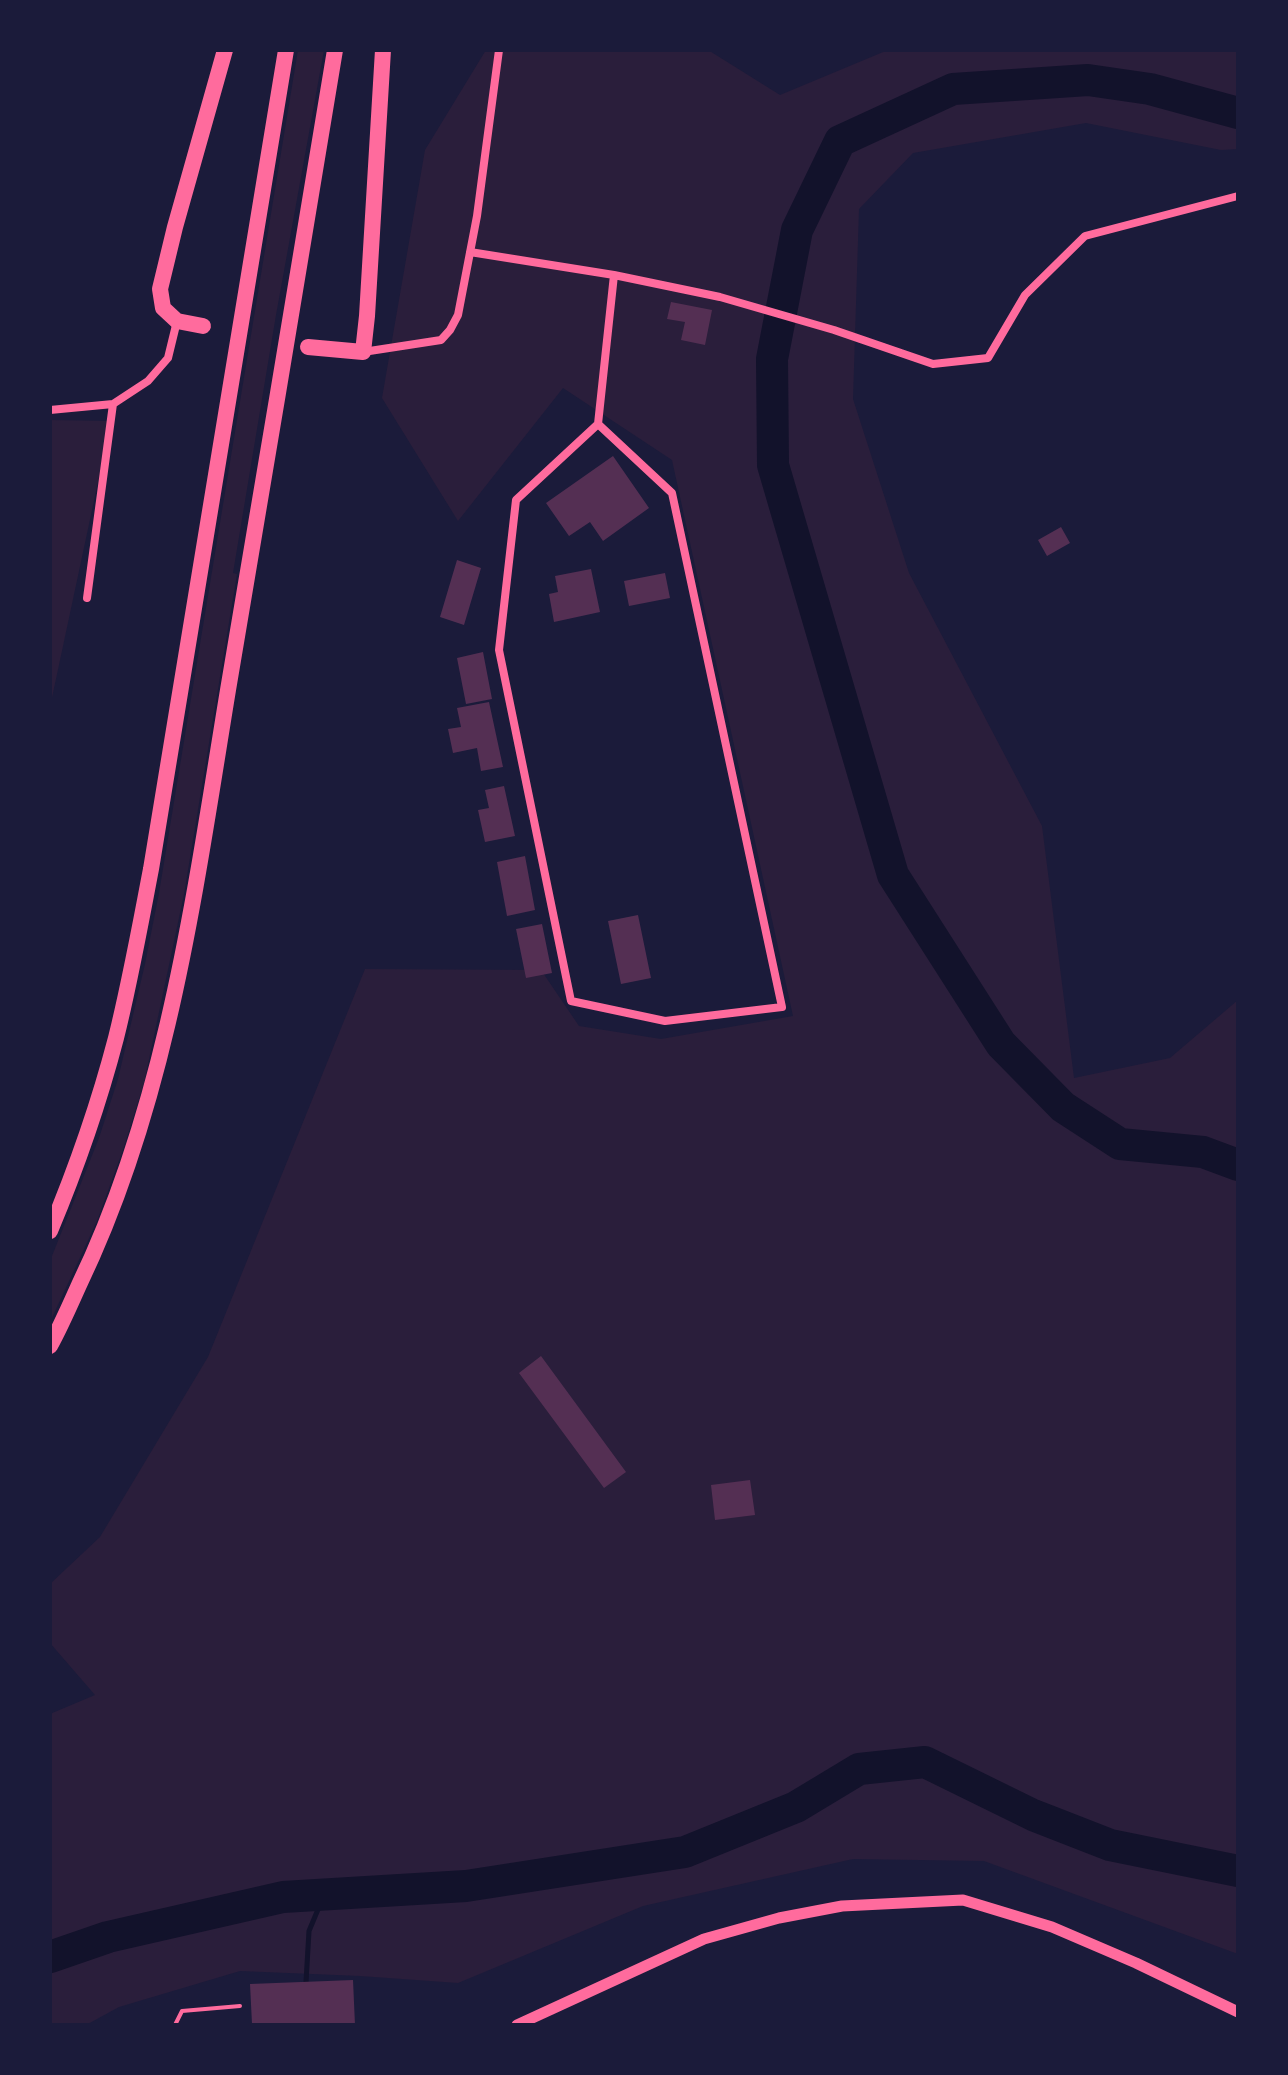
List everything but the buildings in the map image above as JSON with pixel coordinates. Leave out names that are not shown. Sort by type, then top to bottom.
[{"type":"highway","points":[[203,326],[177,321],[163,308],[160,289],[225,50]]},
{"type":"highway","points":[[50,1231],[93,1112],[115,1040],[133,960],[151,869],[286,50]]},
{"type":"highway","points":[[50,1346],[92,1260],[120,1188],[166,1026],[196,882],[335,50]]},
{"type":"highway","points":[[308,347],[363,352],[383,50]]},
{"type":"street","points":[[363,352],[441,340],[458,315],[483,177],[499,50]]},
{"type":"street","points":[[470,252],[614,275],[720,297],[834,330],[933,364],[988,358],[1025,295],[1085,236],[1238,196]]},
{"type":"street","points":[[598,424],[672,493],[782,1007],[665,1021],[571,1001],[499,650],[516,500],[598,424],[614,275]]},
{"type":"street","points":[[50,410],[113,404],[148,381],[168,358],[177,321]]},
{"type":"street","points":[[87,598],[113,404]]},
{"type":"street","points":[[517,2025],[704,1939],[779,1918],[842,1906],[963,1900],[1052,1927],[1238,2012]]},
{"type":"lane","points":[[175,2025],[182,2011],[240,2006]]},
{"type":"shaded area","points":[[298,50],[324,50],[233,573],[237,574],[184,894],[144,1083],[124,1147],[97,1221],[50,1322],[50,1261],[99,1138],[118,1079],[159,893]]},
{"type":"shaded area","points":[[486,50],[708,50],[780,95],[888,50],[1238,50],[1238,149],[1221,150],[1086,123],[913,153],[859,209],[853,399],[909,573],[1042,826],[1074,1078],[1170,1058],[1238,1000],[1238,1954],[984,1861],[853,1859],[643,1906],[458,1983],[240,1971],[119,2007],[86,2025],[50,2025],[50,1714],[95,1695],[50,1643],[50,1584],[100,1537],[208,1357],[365,969],[541,970],[579,1026],[661,1039],[793,1016],[672,460],[563,388],[458,521],[382,398],[425,150]]},
{"type":"shaded area","points":[[50,420],[111,421],[50,707]]},
{"type":"waterway","points":[[1238,113],[1150,89],[1088,80],[953,89],[840,141],[797,230],[772,359],[773,465],[893,875],[1001,1044],[1063,1107],[1120,1144],[1203,1152],[1238,1165]]},
{"type":"waterway","points":[[50,1957],[108,1937],[283,1897],[466,1886],[685,1852],[796,1807],[859,1769],[925,1762],[1033,1815],[1110,1845],[1238,1871]]},
{"type":"waterway","points":[[306,1982],[309,1931],[324,1895]]}]
